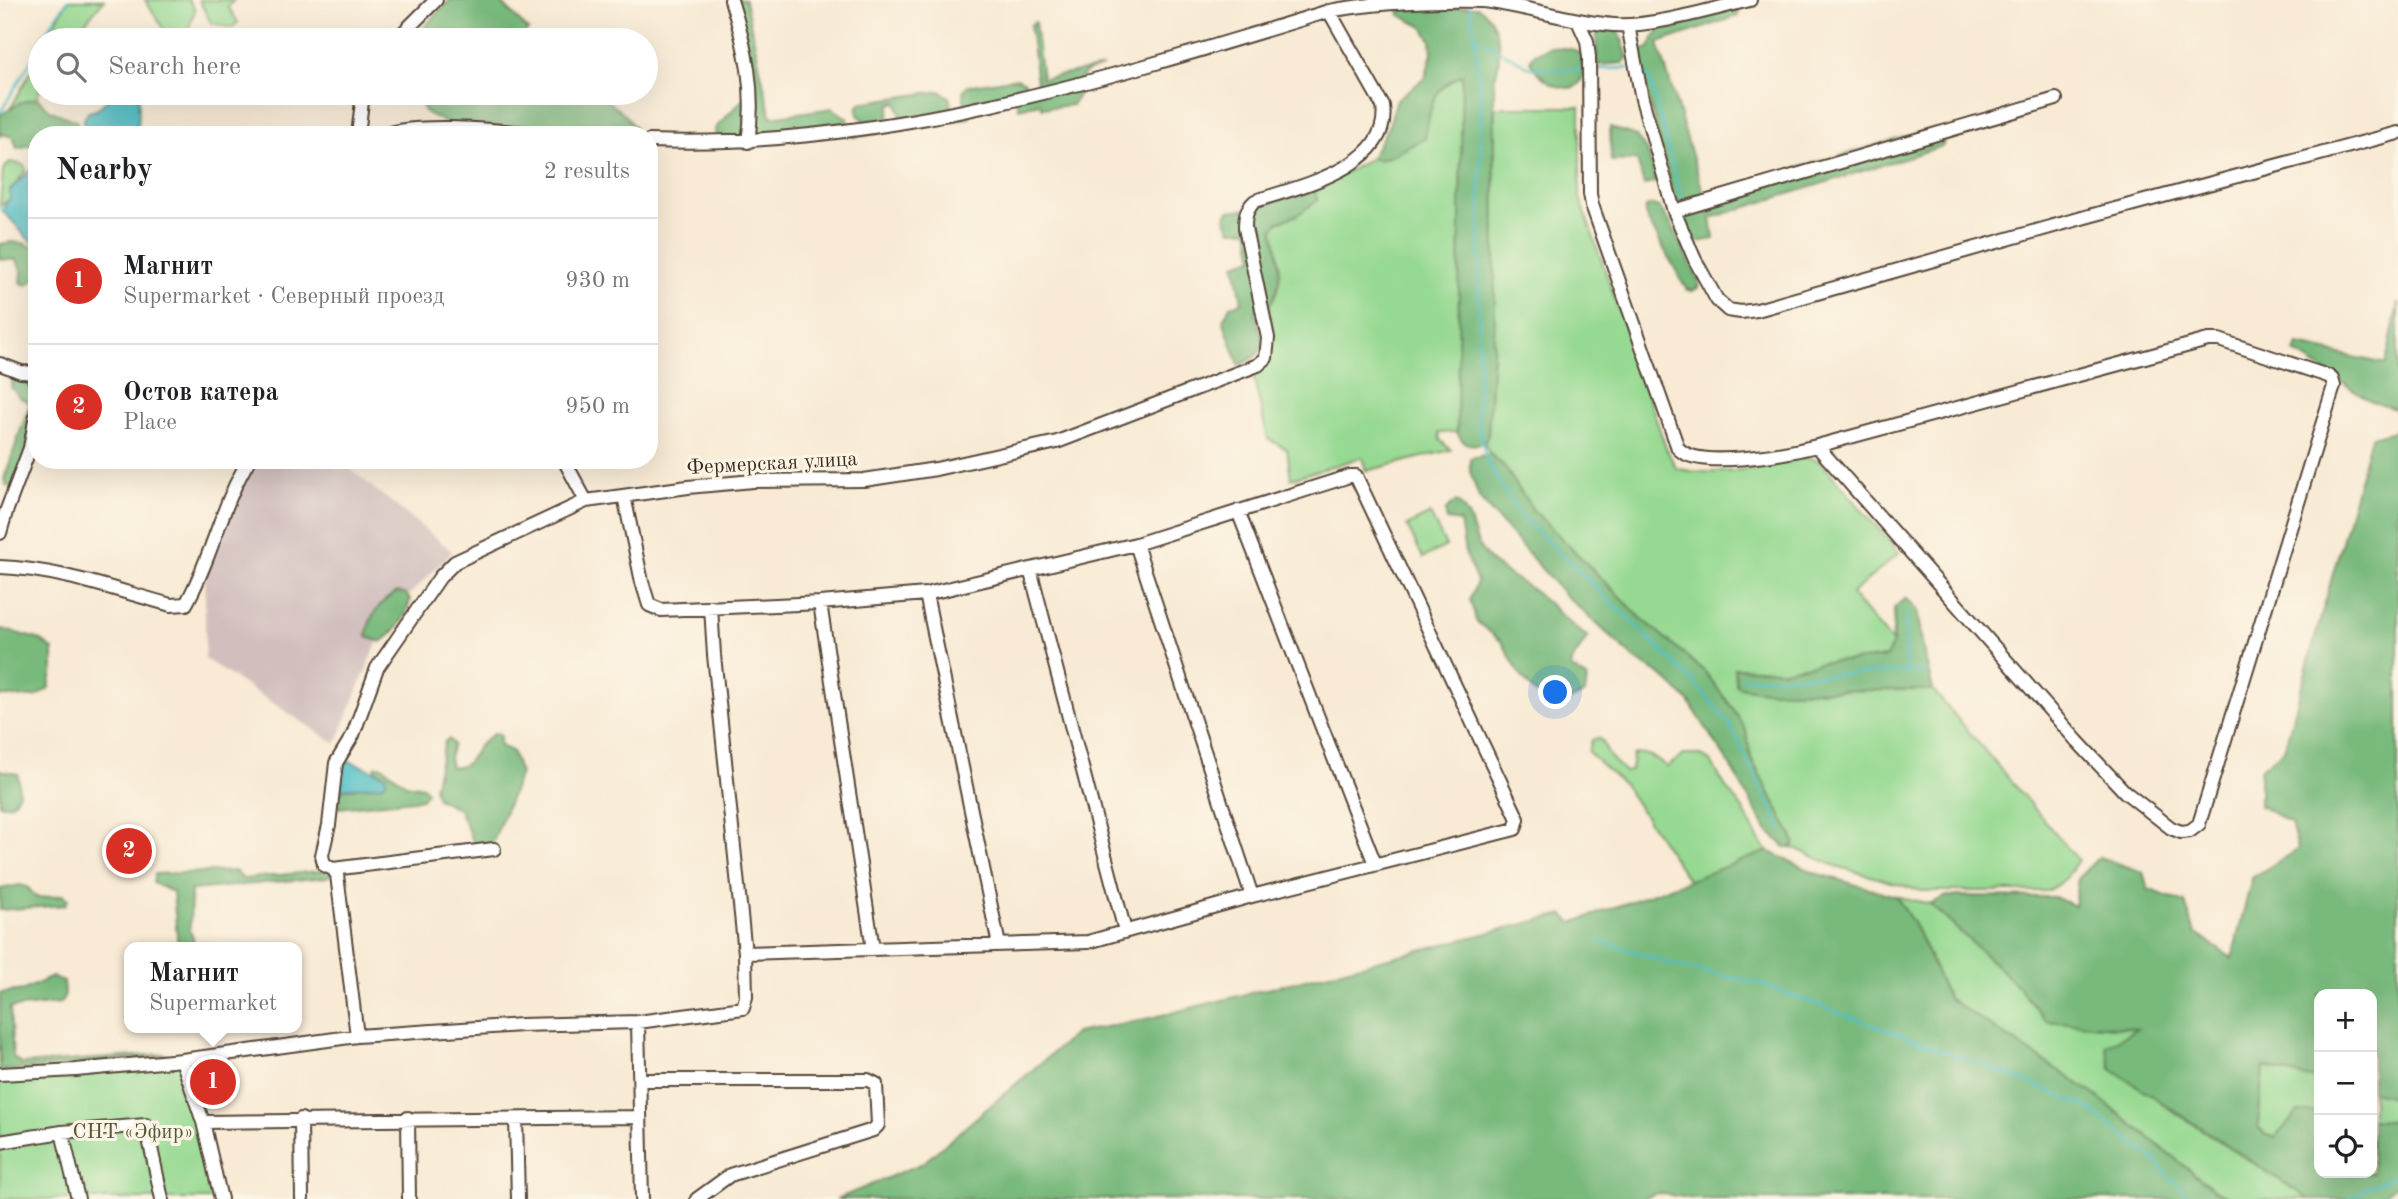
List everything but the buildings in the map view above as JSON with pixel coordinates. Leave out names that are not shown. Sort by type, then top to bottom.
[{"type":"street","points":[[408,28],[436,0]]},
{"type":"street","points":[[731,0],[751,78],[752,108],[748,142]]},
{"type":"street","points":[[658,141],[748,142],[892,124],[1038,94],[1160,63],[1329,11],[1363,5],[1425,1],[1505,2],[1578,20],[1628,25],[1750,0]]},
{"type":"street","name":"Фермерская улица","points":[[357,1036],[337,876],[333,869],[324,865],[322,855],[329,825],[336,763],[353,735],[377,668],[440,577],[455,562],[586,501],[753,481],[864,480],[936,469],[1057,442],[1258,365],[1266,358],[1268,338],[1245,229],[1249,206],[1255,201],[1318,181],[1348,166],[1372,144],[1385,116],[1383,106],[1329,11]]},
{"type":"street","points":[[1578,20],[1587,41],[1589,57],[1592,205],[1678,447],[1683,454],[1705,459],[1773,456],[2208,340],[2219,340],[2332,379],[2334,386],[2315,450],[2196,828],[2181,832],[2171,828],[2125,792],[2078,743],[1817,446]]},
{"type":"street","points":[[1628,25],[1642,99],[1674,211],[1695,260],[1717,300],[1728,310],[1741,312],[1757,310],[2089,216],[2398,133]]},
{"type":"street","points":[[1674,211],[2056,99]]},
{"type":"street","points":[[359,126],[362,105]]},
{"type":"street","points":[[0,364],[28,373]]},
{"type":"street","points":[[0,533],[28,453]]},
{"type":"street","points":[[0,567],[61,575],[171,605],[186,604],[197,584],[234,485],[244,469]]},
{"type":"street","points":[[569,469],[586,501]]},
{"type":"street","points":[[624,496],[649,605],[661,610],[820,603],[926,594],[1136,544],[1356,476],[1518,819],[1515,829],[1076,943],[745,953]]},
{"type":"street","points":[[1238,511],[1375,864]]},
{"type":"street","points":[[1136,544],[1252,896]]},
{"type":"street","points":[[1030,569],[1125,931]]},
{"type":"street","points":[[926,594],[999,945]]},
{"type":"street","points":[[820,603],[873,948]]},
{"type":"street","points":[[0,1074],[182,1060],[357,1036],[638,1022],[743,1008],[747,997],[745,953],[711,607]]},
{"type":"street","points":[[333,869],[494,849]]},
{"type":"street","points":[[638,1022],[642,1199]]},
{"type":"street","points":[[182,1060],[204,1122],[220,1199]]},
{"type":"street","points":[[641,1080],[868,1080],[876,1084],[878,1125],[873,1130],[730,1175],[697,1199]]},
{"type":"street","points":[[204,1122],[640,1116]]},
{"type":"street","points":[[408,1118],[409,1199]]},
{"type":"street","points":[[302,1119],[302,1199]]},
{"type":"street","points":[[516,1119],[518,1199]]},
{"type":"street","points":[[0,1142],[62,1132],[146,1125],[162,1199]]},
{"type":"street","points":[[62,1132],[78,1199]]},
{"type":"shaded area","points":[[252,469],[350,469],[453,552],[410,594],[379,638],[336,744],[205,659],[205,581],[222,522]]},
{"type":"green space","points":[[69,0],[104,0],[83,25],[76,28],[52,28]]},
{"type":"green space","points":[[145,0],[189,0],[195,10],[189,28],[163,28]]},
{"type":"green space","points":[[199,0],[234,0],[228,7],[238,22],[232,28],[211,23]]},
{"type":"green space","points":[[450,0],[499,0],[526,28],[423,28]]},
{"type":"green space","points":[[734,0],[745,0],[771,117],[832,108],[847,118],[848,126],[764,136],[753,132]]},
{"type":"green space","points":[[1402,7],[1478,7],[1491,21],[1498,41],[1499,61],[1494,80],[1495,319],[1488,435],[1484,443],[1479,444],[1471,445],[1465,442],[1457,432],[1462,75],[1451,80],[1438,93],[1431,108],[1425,138],[1391,156],[1378,160],[1371,158],[1389,125],[1397,99],[1425,78],[1432,53],[1431,40],[1423,27],[1400,15],[1399,10]]},
{"type":"green space","points":[[1735,7],[1739,10],[1738,16],[1658,43],[1704,195],[1935,128],[1944,134],[1943,146],[1711,218],[1714,239],[1691,243],[1676,207],[1637,54],[1649,48],[1655,35],[1664,26]]},
{"type":"green space","points":[[1035,22],[1042,79],[1103,67],[1087,71],[1076,86],[1078,95],[1072,105],[1042,108],[1040,103],[1019,108],[1016,95],[983,102],[975,99],[969,118],[899,130],[901,117],[897,102],[890,104],[886,132],[853,137],[853,133],[867,123],[858,115],[860,103],[940,91],[949,97],[951,106],[956,111],[965,104],[963,91],[967,86],[1017,78],[1025,82],[1027,96],[1038,91],[1030,25]]},
{"type":"green space","points":[[1601,29],[1614,30],[1620,34],[1628,58],[1623,63],[1597,65],[1596,36]]},
{"type":"green space","points":[[1549,47],[1572,49],[1580,54],[1583,70],[1581,81],[1575,86],[1557,86],[1537,72],[1530,61],[1533,55]]},
{"type":"green space","points":[[1462,75],[1457,432],[1439,433],[1440,440],[1451,450],[1366,471],[1362,457],[1291,479],[1287,449],[1268,439],[1252,371],[1273,338],[1269,306],[1278,287],[1280,269],[1273,229],[1277,222],[1297,215],[1313,188],[1371,158],[1378,160],[1391,156],[1424,138],[1437,93]]},
{"type":"green space","points":[[28,77],[28,100],[9,111]]},
{"type":"green space","points":[[745,97],[745,131],[739,136],[719,137],[715,129]]},
{"type":"green space","points":[[28,100],[28,105],[45,105],[51,111],[77,121],[77,126],[28,126],[28,146],[17,148],[13,137],[2,134],[0,136],[0,115]]},
{"type":"green space","points":[[422,105],[613,105],[633,126],[448,124],[425,112]]},
{"type":"green space","points":[[1495,107],[1580,107],[1580,198],[1666,448],[1676,468],[1721,472],[1803,458],[1820,461],[1899,553],[1851,594],[1892,642],[1895,607],[1906,598],[1917,609],[1933,690],[2078,860],[2066,878],[2048,891],[1921,891],[1833,865],[1792,847],[1795,842],[1751,758],[1746,731],[1734,710],[1704,671],[1640,617],[1533,510],[1503,465],[1490,454],[1484,443],[1488,435],[1495,319]]},
{"type":"green space","points":[[1610,127],[1636,136],[1647,151],[1656,182],[1644,185],[1637,160],[1611,161]]},
{"type":"green space","points":[[10,162],[24,165],[26,170],[11,190],[10,199],[0,206],[3,170]]},
{"type":"green space","points":[[1313,188],[1318,200],[1297,215],[1278,222],[1273,229],[1280,269],[1278,287],[1269,306],[1255,310],[1262,337],[1261,350],[1239,365],[1223,320],[1230,306],[1242,302],[1235,264],[1254,258],[1248,230],[1231,230],[1225,217],[1229,211],[1255,208]]},
{"type":"green space","points":[[1646,207],[1659,207],[1673,227],[1699,282],[1698,288],[1693,291],[1687,290],[1645,215]]},
{"type":"green space","points":[[11,242],[28,245],[27,285],[21,283],[22,273],[17,260],[0,259],[0,244]]},
{"type":"green space","points":[[2398,303],[2398,410],[2373,402],[2295,352],[2298,345],[2386,364]]},
{"type":"green space","points":[[16,376],[28,380],[28,402],[19,397],[11,387]]},
{"type":"green space","points":[[28,409],[24,484],[18,490],[6,485],[4,479]]},
{"type":"green space","points":[[2398,430],[2398,1098],[2377,1093],[2377,989],[2314,989],[2314,1079],[2263,1067],[2258,1127],[2265,1135],[2276,1137],[2298,1112],[2314,1112],[2314,1178],[2377,1178],[2377,1120],[2398,1122],[2398,1184],[2377,1199],[2309,1199],[2111,1069],[2106,1046],[2137,1029],[2047,1021],[2012,980],[1930,904],[1947,896],[2055,897],[2074,906],[2078,878],[2099,857],[2143,872],[2148,889],[2185,903],[2195,933],[2232,958],[2252,878],[2298,849],[2291,823],[2260,806],[2260,769],[2284,750],[2371,437]]},
{"type":"green space","points":[[1490,454],[1503,465],[1533,510],[1640,617],[1704,671],[1734,710],[1746,731],[1751,758],[1795,842],[1792,847],[1785,847],[1767,830],[1688,700],[1662,676],[1634,658],[1564,594],[1479,498],[1470,471],[1470,458]]},
{"type":"green space","points":[[1456,501],[1467,514],[1479,546],[1488,558],[1545,600],[1588,637],[1571,662],[1571,668],[1587,678],[1585,693],[1558,707],[1534,692],[1519,673],[1502,642],[1476,621],[1470,599],[1477,582],[1465,553],[1460,522],[1447,520],[1445,511]]},
{"type":"green space","points":[[1430,514],[1446,546],[1423,558],[1407,526]]},
{"type":"green space","points":[[398,592],[406,594],[410,600],[400,624],[381,642],[367,637],[376,610],[386,599]]},
{"type":"green space","points":[[1906,598],[1917,609],[1933,690],[1765,691],[1739,687],[1736,684],[1735,668],[1783,670],[1824,662],[1886,657],[1893,643],[1895,607]]},
{"type":"green space","points":[[2,629],[41,640],[53,650],[49,688],[35,697],[0,696]]},
{"type":"green space","points":[[495,733],[500,734],[500,746],[512,751],[520,774],[492,844],[475,846],[459,809],[437,798],[434,787],[445,741],[449,739],[453,744],[449,758],[451,767],[456,767],[467,763],[481,744]]},
{"type":"green space","points":[[1598,738],[1609,756],[1625,772],[1631,771],[1633,755],[1638,754],[1651,756],[1667,767],[1683,755],[1700,755],[1711,762],[1768,851],[1689,881],[1623,784],[1588,752],[1592,740]]},
{"type":"green space","points":[[376,766],[382,766],[406,784],[423,787],[427,792],[422,799],[339,808],[337,800],[342,789],[353,789],[385,775],[375,770]]},
{"type":"green space","points":[[0,770],[18,774],[19,793],[12,804],[0,805]]},
{"type":"green space","points":[[1768,851],[1815,873],[1896,896],[1916,928],[1948,998],[2094,1094],[2214,1190],[2234,1199],[1696,1199],[1657,1193],[1642,1199],[837,1199],[923,1163],[1076,1033],[1155,1017],[1563,914],[1572,923]]},
{"type":"green space","points":[[327,870],[331,873],[328,877],[191,890],[190,930],[194,942],[178,942],[173,892],[153,883],[155,874],[235,871],[243,879]]},
{"type":"green space","points":[[20,885],[27,887],[37,898],[63,895],[68,899],[65,905],[0,910],[0,889]]},
{"type":"green space","points":[[1896,896],[1930,904],[2012,980],[2047,1021],[2138,1029],[2159,1102],[2309,1199],[2234,1199],[2215,1190],[2094,1094],[1948,998],[1916,928]]},
{"type":"green space","points":[[52,977],[64,982],[65,995],[60,1003],[10,1008],[13,1057],[22,1064],[165,1054],[168,1056],[0,1071],[0,993],[24,990]]},
{"type":"green space","name":"СНТ «Эфир»","points":[[182,1060],[220,1199],[0,1199],[0,1074]]},
{"type":"green space","points":[[2263,1067],[2314,1079],[2314,1112],[2298,1113],[2276,1137],[2265,1135],[2258,1127]]},
{"type":"green space","points":[[2377,1093],[2398,1098],[2398,1122],[2377,1120]]},
{"type":"water","points":[[102,105],[139,105],[138,126],[83,126],[88,112]]},
{"type":"water","points":[[28,173],[28,238],[3,212],[10,199],[10,190]]},
{"type":"water","points":[[349,761],[385,775],[386,781],[383,785],[342,789],[338,785],[342,766]]},
{"type":"waterway","points":[[48,28],[68,0]]},
{"type":"waterway","points":[[1470,6],[1475,37],[1531,68],[1584,70]]},
{"type":"waterway","points":[[1475,37],[1481,101],[1478,423],[1487,462],[1518,513],[1692,680],[1729,723],[1782,830]]},
{"type":"waterway","points":[[0,113],[28,66]]},
{"type":"waterway","points":[[1597,69],[1628,68]]},
{"type":"waterway","points":[[1644,71],[1650,79],[1682,201]]},
{"type":"waterway","points":[[0,208],[3,212]]},
{"type":"waterway","points":[[1906,615],[1906,671]]},
{"type":"waterway","points":[[1743,678],[1924,671]]},
{"type":"waterway","points":[[1600,941],[1681,967],[1758,983],[2015,1077],[2087,1107],[2154,1160],[2191,1199]]},
{"type":"waterway","points":[[2350,1199],[2368,1187],[2398,1175]]},
{"type":"place","name":"Остов катера","points":[[129,851]]},
{"type":"place","name":"Магнит","points":[[213,1082]]}]
